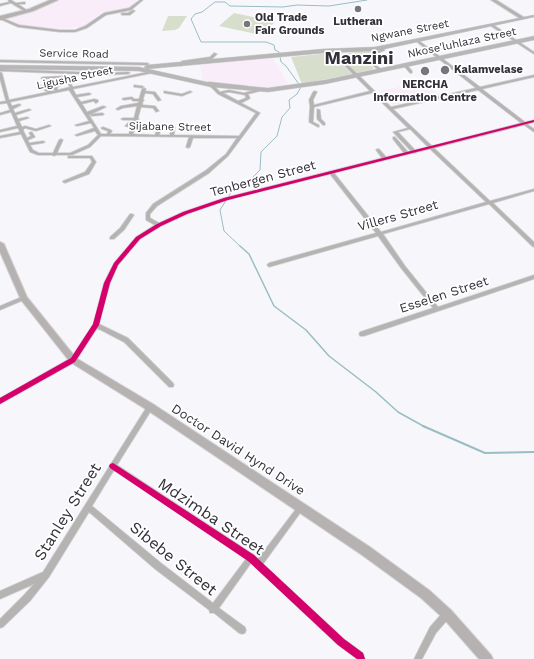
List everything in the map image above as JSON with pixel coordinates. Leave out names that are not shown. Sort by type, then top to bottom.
[{"type":"highway","points":[[26,10],[51,0]]},
{"type":"highway","points":[[0,17],[55,0]]},
{"type":"main road","points":[[493,0],[523,18]]},
{"type":"main road","name":"Ngwane Street","points":[[0,64],[138,67],[180,65],[288,54],[380,48],[534,16]]},
{"type":"main road","name":"Nkose'luhlaza Street","points":[[0,64],[139,69],[209,84],[268,90],[325,82],[534,38]]},
{"type":"main road","points":[[175,76],[166,73],[163,69],[168,66],[180,65]]},
{"type":"main road","name":"Doctor David Hynd Drive","points":[[0,244],[24,298],[73,360],[150,407],[301,507],[425,594],[447,614],[487,659]]},
{"type":"street","points":[[1,4],[21,0]]},
{"type":"street","points":[[0,17],[18,26],[60,31],[75,30],[86,28],[105,14],[130,9],[142,0]]},
{"type":"street","points":[[12,2],[24,3]]},
{"type":"street","points":[[12,2],[26,10]]},
{"type":"street","points":[[122,14],[129,14],[134,11]]},
{"type":"street","points":[[492,25],[534,53]]},
{"type":"street","points":[[418,41],[534,131]]},
{"type":"street","points":[[380,48],[383,50],[375,53],[370,62],[380,70]]},
{"type":"street","points":[[335,51],[335,54],[373,92],[534,245]]},
{"type":"street","points":[[180,65],[183,62],[211,58],[215,54]]},
{"type":"street","name":"Service Road","points":[[0,64],[147,64]]},
{"type":"street","points":[[405,65],[411,72]]},
{"type":"street","points":[[64,182],[86,172],[94,162],[91,157],[54,155],[34,153],[30,151],[8,102],[0,71],[136,74]]},
{"type":"street","name":"Ligusha Street","points":[[0,103],[121,77],[154,72]]},
{"type":"street","points":[[43,78],[65,76],[79,103],[100,135],[89,146],[80,151],[61,155]]},
{"type":"street","points":[[391,108],[534,76]]},
{"type":"street","points":[[52,83],[58,82],[60,84],[55,88],[57,91]]},
{"type":"street","points":[[159,225],[148,219],[148,214],[155,205],[207,172],[227,155],[258,113],[220,93],[209,84]]},
{"type":"street","points":[[40,86],[50,93]]},
{"type":"street","points":[[135,86],[154,93],[159,100]]},
{"type":"street","points":[[131,135],[137,120],[143,89]]},
{"type":"street","points":[[220,93],[229,91],[246,93],[259,90]]},
{"type":"street","points":[[165,92],[182,94],[190,92]]},
{"type":"street","points":[[315,92],[311,100],[311,122],[318,126]]},
{"type":"street","points":[[312,106],[373,92]]},
{"type":"street","points":[[237,103],[248,98],[246,93]]},
{"type":"street","points":[[75,96],[89,94]]},
{"type":"street","points":[[32,96],[33,100],[35,100]]},
{"type":"street","points":[[124,99],[132,98],[141,104],[154,107],[157,111]]},
{"type":"street","points":[[79,103],[94,100],[96,100],[96,102]]},
{"type":"street","points":[[118,109],[141,104]]},
{"type":"street","points":[[12,111],[19,105]]},
{"type":"street","points":[[87,115],[104,107]]},
{"type":"street","points":[[0,114],[12,111],[29,110]]},
{"type":"street","points":[[318,110],[319,119],[324,124]]},
{"type":"street","points":[[87,115],[102,114]]},
{"type":"street","points":[[4,141],[21,129],[27,118]]},
{"type":"street","points":[[123,119],[137,120]]},
{"type":"street","points":[[126,126],[137,120]]},
{"type":"street","name":"Tenbergen Street","points":[[73,360],[96,325],[107,284],[116,264],[138,238],[159,225],[185,213],[215,202],[534,121]]},
{"type":"street","points":[[78,125],[92,122]]},
{"type":"street","points":[[6,126],[36,130],[49,126]]},
{"type":"street","points":[[134,128],[147,127]]},
{"type":"street","points":[[157,136],[160,127]]},
{"type":"street","points":[[172,136],[174,127]]},
{"type":"street","points":[[103,128],[110,132],[108,135]]},
{"type":"street","points":[[411,128],[395,132],[415,152]]},
{"type":"street","points":[[0,137],[21,129]]},
{"type":"street","points":[[0,131],[21,129],[33,137],[31,133]]},
{"type":"street","points":[[76,135],[96,129]]},
{"type":"street","name":"Sijabane Street","points":[[100,135],[240,137]]},
{"type":"street","points":[[188,147],[192,136]]},
{"type":"street","points":[[394,138],[407,154]]},
{"type":"street","points":[[54,155],[61,140]]},
{"type":"street","points":[[28,144],[43,142]]},
{"type":"street","points":[[378,150],[385,159]]},
{"type":"street","points":[[331,172],[379,233],[403,267],[437,308]]},
{"type":"street","name":"Villers Street","points":[[269,265],[534,190]]},
{"type":"street","points":[[112,238],[122,229],[132,215]]},
{"type":"street","name":"Esselen Street","points":[[362,334],[534,277]]},
{"type":"street","points":[[0,308],[24,298]]},
{"type":"street","points":[[96,325],[126,340],[171,384]]},
{"type":"street","points":[[0,401],[73,360]]},
{"type":"street","name":"Stanley Street","points":[[0,624],[27,598],[46,574],[150,407]]},
{"type":"street","name":"Mdzimba Street","points":[[113,466],[259,564],[341,642],[360,656],[361,659]]},
{"type":"street","name":"Sibebe Street","points":[[88,506],[158,566],[213,610],[242,630]]},
{"type":"street","points":[[259,564],[301,507]]},
{"type":"street","points":[[213,610],[251,558]]},
{"type":"street","points":[[1,594],[46,574]]},
{"type":"street","points":[[418,659],[433,630],[447,614]]},
{"type":"shaded area","points":[[60,0],[138,0],[128,8],[100,14],[84,26],[72,28],[62,29],[19,25],[7,18],[48,6]]},
{"type":"shaded area","points":[[272,57],[288,84],[285,87],[242,87],[203,82],[200,65]]},
{"type":"shaded area","points":[[424,82],[439,95],[393,105],[379,91]]},
{"type":"green space","name":"Old Trade Fair Grounds","points":[[234,13],[275,22],[261,35],[219,26]]},
{"type":"green space","points":[[168,16],[187,16],[179,28],[175,30],[162,31]]},
{"type":"green space","points":[[379,51],[372,53],[368,61],[374,69],[357,73],[338,54]]},
{"type":"green space","points":[[330,53],[352,74],[302,84],[291,57]]},
{"type":"waterway","points":[[241,247],[224,231],[220,210],[232,191],[251,179],[260,170],[261,152],[277,136],[282,117],[290,108],[289,100],[297,94],[301,87],[286,66],[281,62],[279,52],[275,50],[274,45],[266,42],[201,42],[191,19],[195,14],[202,12],[215,2],[225,2],[230,6],[283,7],[297,5],[329,6],[367,0]]},
{"type":"waterway","points":[[240,246],[249,254],[274,306],[306,330],[329,356],[376,392],[398,412],[424,426]]},
{"type":"waterway","points":[[424,426],[485,453],[534,452]]},
{"type":"cycle path","points":[[0,401],[73,360],[96,325],[107,283],[116,264],[138,238],[159,225],[185,213],[226,199],[534,121]]},
{"type":"cycle path","points":[[113,466],[251,558],[341,642],[360,656],[361,659]]},
{"type":"place","name":"Lutheran","points":[[358,9]]},
{"type":"place","name":"Old Trade Fair Grounds","points":[[247,24]]},
{"type":"place","name":"Kalamvelase","points":[[445,70]]},
{"type":"place","name":"NERCHA Information Centre","points":[[425,71]]},
{"type":"district","name":"Manzini","points":[[359,59]]}]
